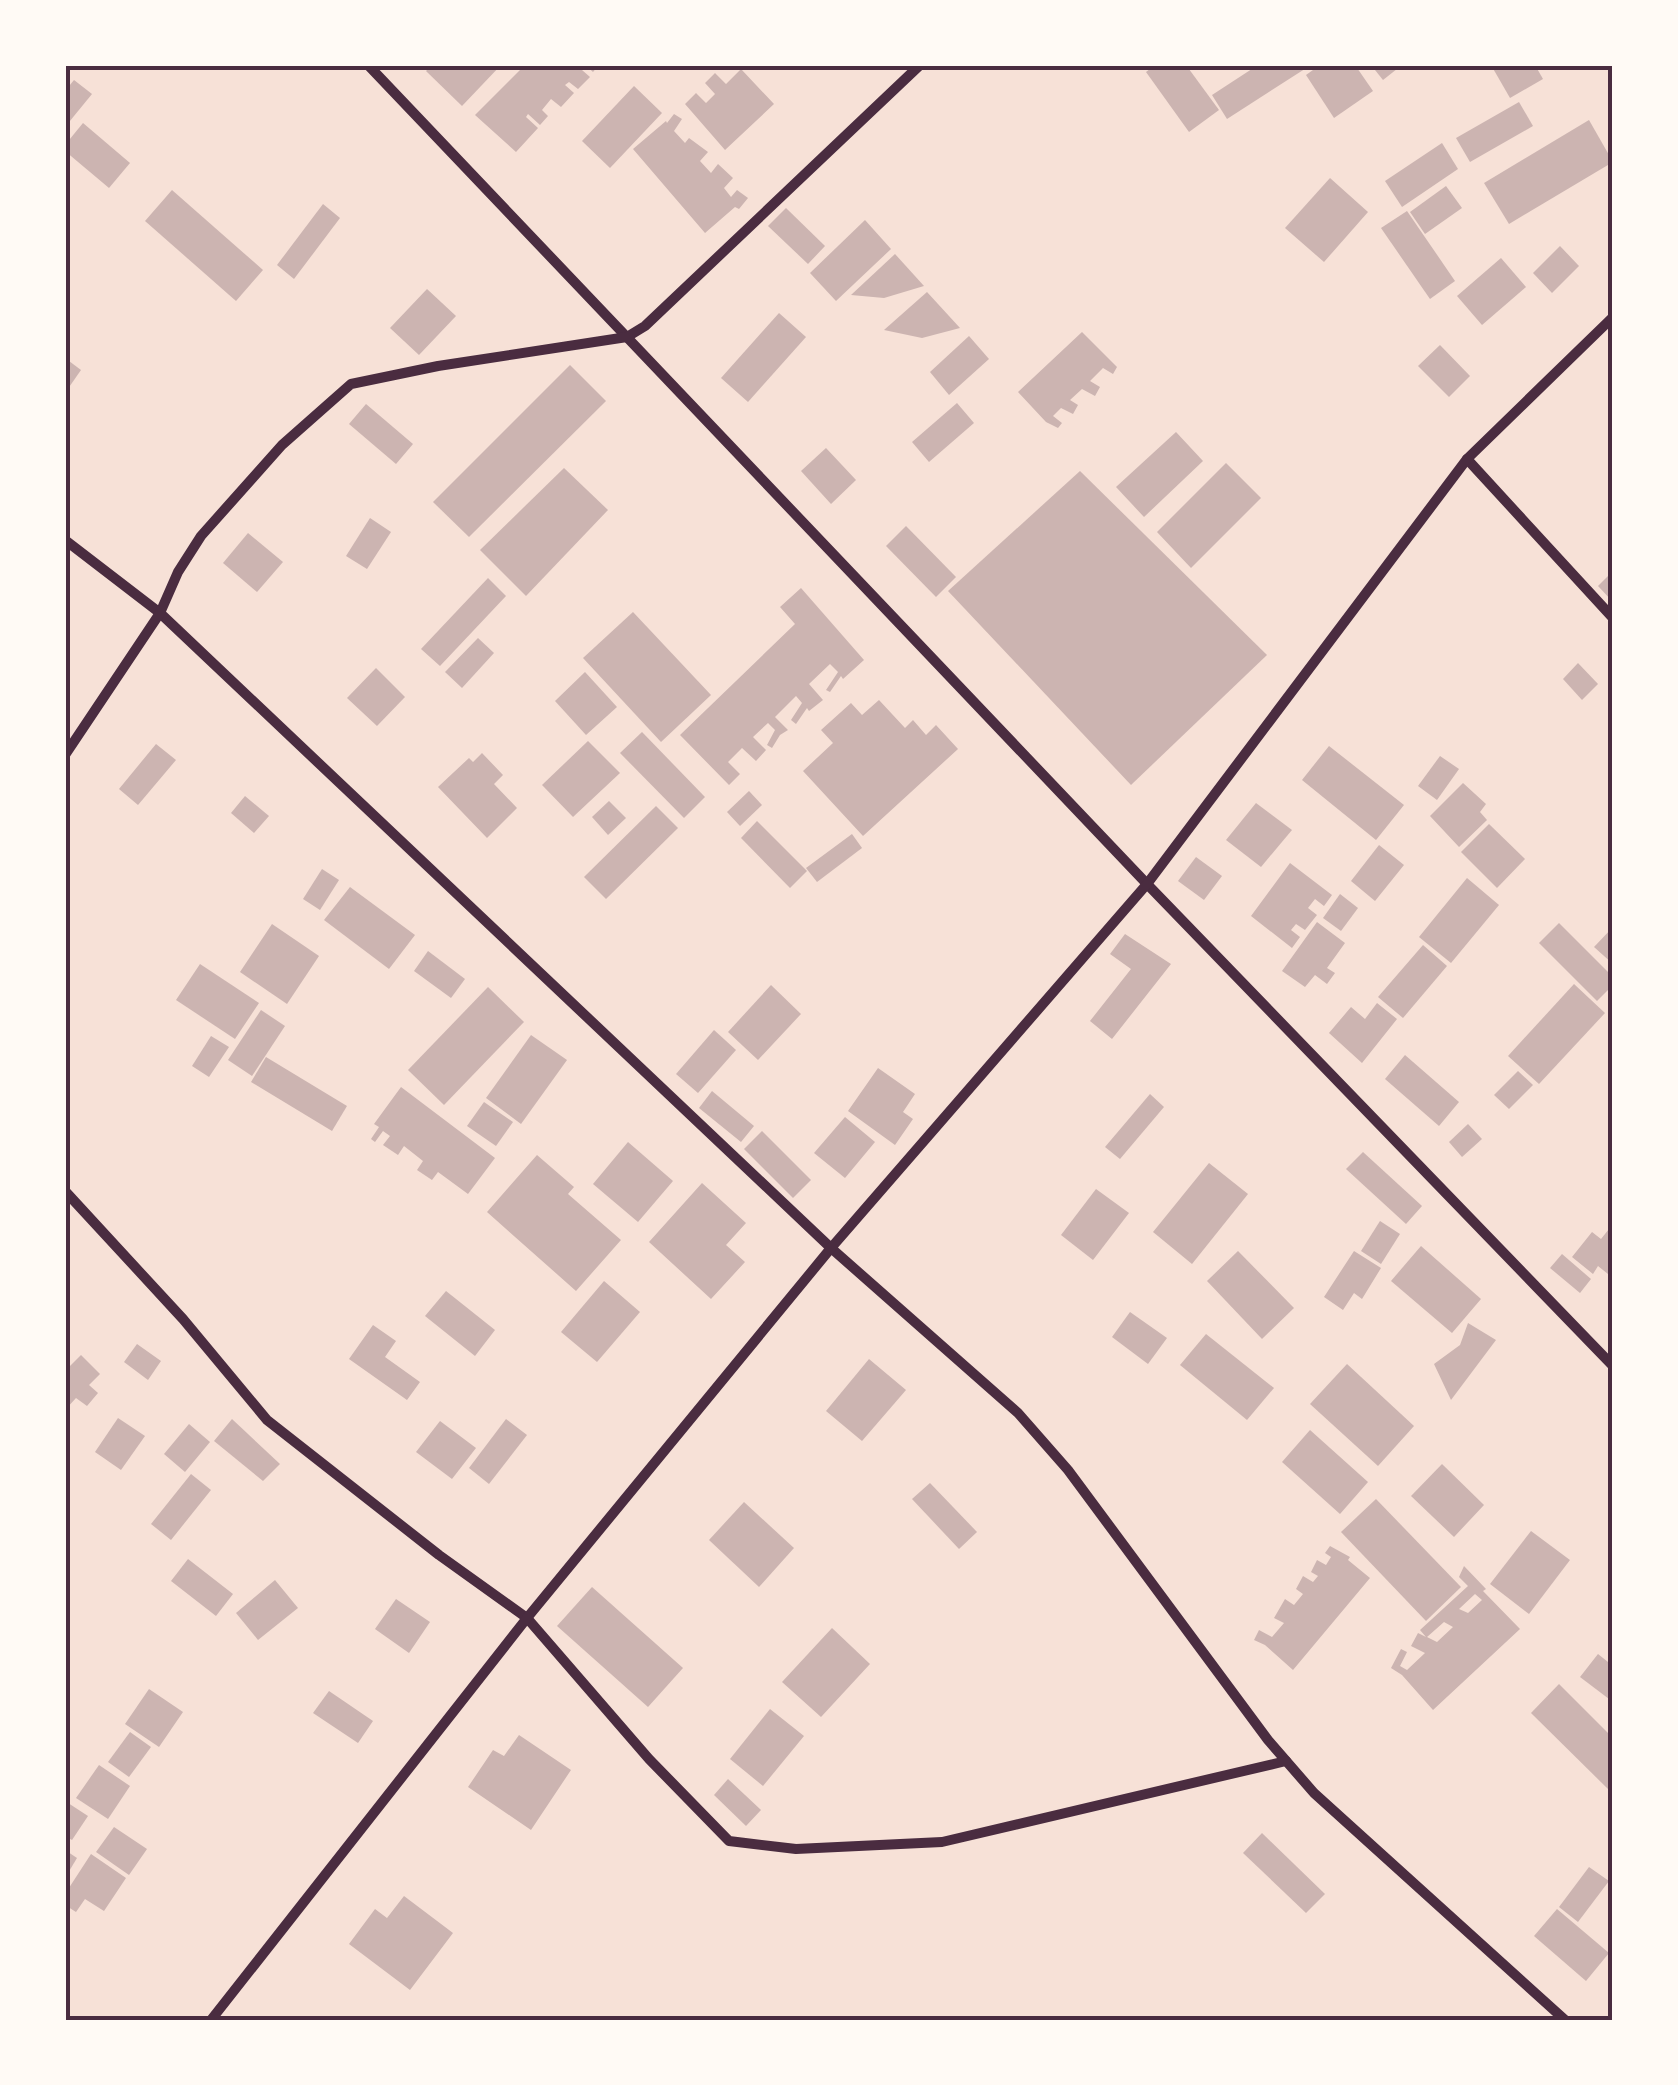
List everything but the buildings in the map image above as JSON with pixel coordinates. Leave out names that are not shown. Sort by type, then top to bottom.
[{"type":"street","points":[[368,65],[1613,1366]]},
{"type":"street","points":[[65,755],[160,613],[200,536],[282,445],[351,384],[438,366],[627,337],[645,326],[920,65]]},
{"type":"street","points":[[210,2020],[526,1618],[830,1248],[1148,884],[1467,459],[1613,317]]},
{"type":"street","points":[[1467,459],[1613,618]]},
{"type":"street","points":[[65,540],[160,613],[830,1248],[1018,1413],[1068,1470],[1314,1793],[1565,2020]]},
{"type":"street","points":[[65,1192],[183,1318],[267,1420],[439,1556],[526,1618],[649,1759],[729,1841],[796,1849],[942,1842],[1286,1760]]}]
